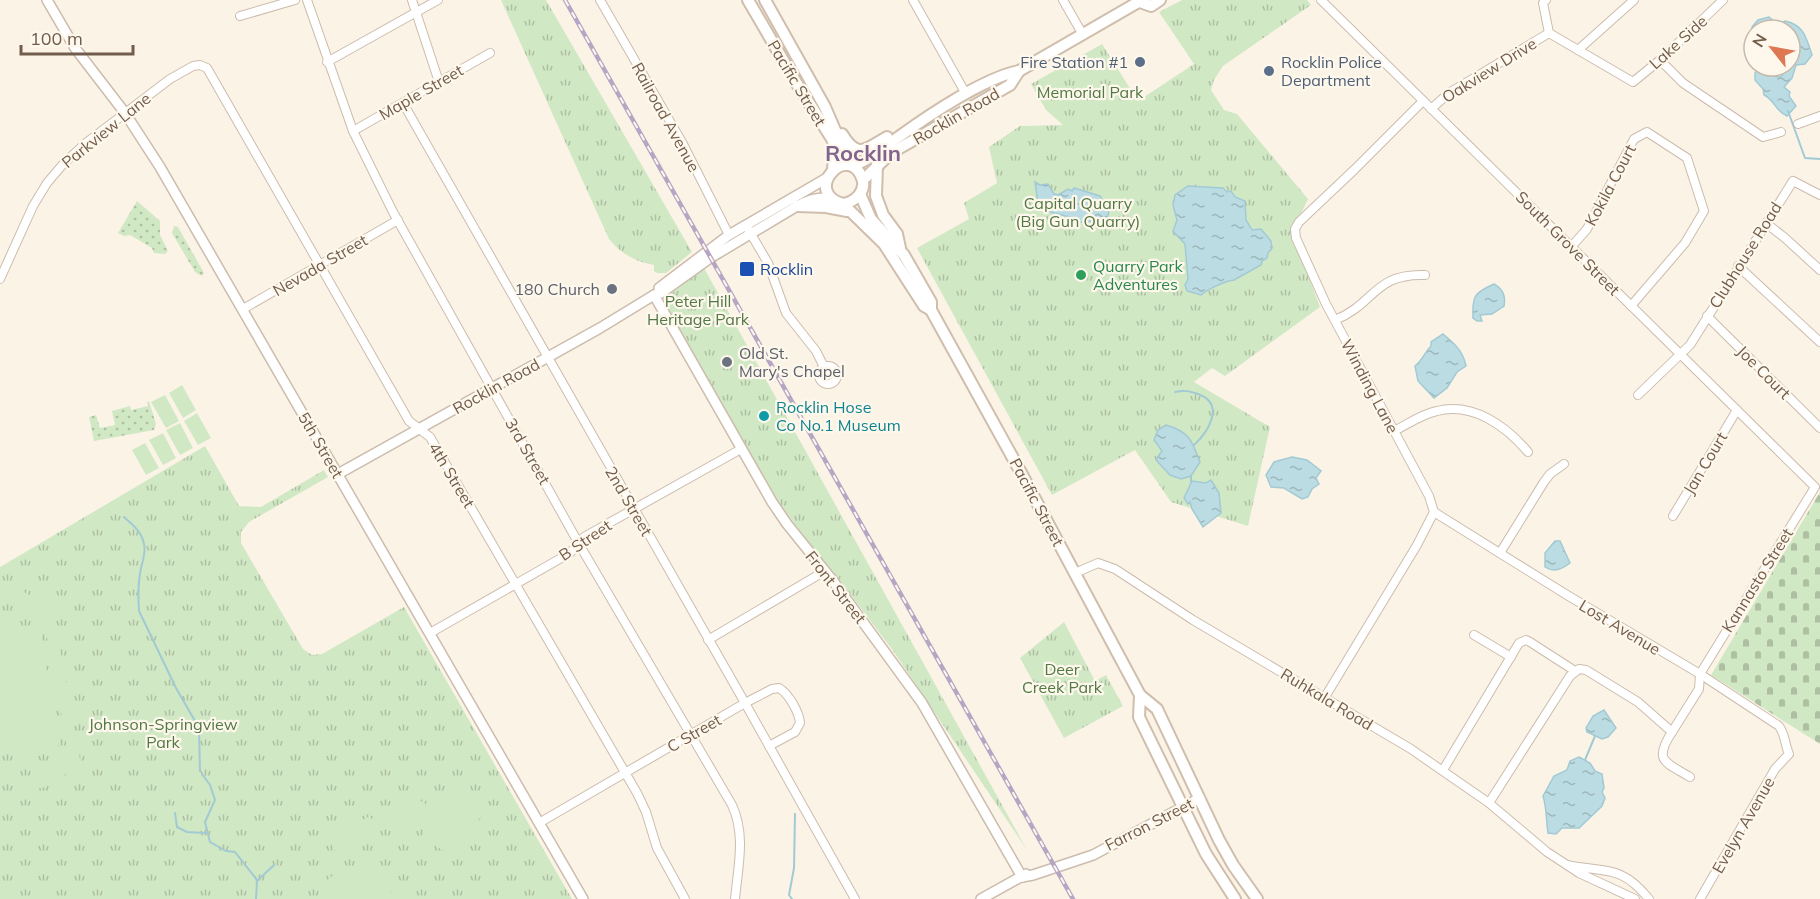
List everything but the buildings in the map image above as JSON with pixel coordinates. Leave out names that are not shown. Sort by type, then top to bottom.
[{"type":"main road","name":"Pacific Street","points":[[748,0],[832,139],[835,148],[830,174]]},
{"type":"main road","name":"Pacific Street","points":[[765,0],[825,107],[850,165]]},
{"type":"main road","name":"Rocklin Road","points":[[850,165],[864,162],[912,127],[966,94],[1004,74],[1019,71],[1141,1],[1151,6],[1160,0]]},
{"type":"main road","name":"Rocklin Road","points":[[863,180],[891,153],[1010,85],[1019,71]]},
{"type":"main road","points":[[938,126],[946,115],[965,103],[966,94]]},
{"type":"main road","points":[[825,107],[848,143],[857,151],[864,150],[898,131],[912,127]]},
{"type":"main road","points":[[850,165],[857,170],[863,180],[860,194],[849,203],[838,202],[827,190],[830,174],[850,165]]},
{"type":"main road","points":[[877,165],[876,196],[884,215],[897,234],[901,252]]},
{"type":"main road","name":"Pacific Street","points":[[860,194],[871,219],[901,252],[931,302],[931,310],[1140,695],[1157,709],[1233,866],[1257,899]]},
{"type":"main road","name":"Pacific Street","points":[[838,202],[884,244],[924,306],[931,310]]},
{"type":"main road","points":[[796,206],[836,208],[852,213]]},
{"type":"main road","name":"Pacific Street","points":[[1140,695],[1139,717],[1215,870],[1235,899]]},
{"type":"street","name":"5th Street","points":[[47,0],[75,48],[125,112],[160,167],[583,899]]},
{"type":"street","points":[[240,16],[295,0]]},
{"type":"street","name":"3rd Street","points":[[307,0],[327,62],[353,130],[398,220],[579,544],[732,805],[738,819],[740,843],[735,899]]},
{"type":"street","points":[[412,0],[439,82]]},
{"type":"street","points":[[327,62],[438,0]]},
{"type":"street","name":"Railroad Avenue","points":[[600,0],[683,144],[729,235]]},
{"type":"street","points":[[913,0],[966,94]]},
{"type":"street","points":[[1063,0],[1083,35]]},
{"type":"street","name":"South Grove Street","points":[[1321,0],[1815,487]]},
{"type":"street","name":"Oakview Drive","points":[[1546,0],[1543,3],[1549,33],[1633,82]]},
{"type":"street","points":[[1578,50],[1634,0]]},
{"type":"street","name":"Lake Side","points":[[1633,82],[1660,60],[1723,0]]},
{"type":"street","name":"Oakview Drive","points":[[1431,109],[1449,93],[1549,33]]},
{"type":"street","name":"Maple Street","points":[[353,130],[490,53]]},
{"type":"street","points":[[1660,60],[1683,83],[1763,137],[1781,132]]},
{"type":"street","name":"Parkview Lane","points":[[0,279],[26,219],[47,183],[80,148],[125,112],[186,69],[200,65]]},
{"type":"street","name":"4th Street","points":[[200,65],[207,68],[409,421],[430,437],[516,583],[646,812],[657,848],[685,899]]},
{"type":"street","name":"Winding Lane","points":[[1423,101],[1296,225],[1296,238],[1335,320],[1429,496],[1434,512]]},
{"type":"street","name":"2nd Street","points":[[403,102],[746,703],[855,899]]},
{"type":"street","points":[[1798,124],[1820,116]]},
{"type":"street","name":"Kokila Court","points":[[1572,246],[1587,229],[1634,139],[1647,132],[1687,158],[1704,211],[1684,243],[1631,306]]},
{"type":"street","name":"Rocklin Road","points":[[338,474],[654,295],[662,293],[748,229],[830,174]]},
{"type":"street","name":"Clubhouse Road","points":[[1638,395],[1690,345],[1793,181],[1820,195]]},
{"type":"street","name":"Rocklin Road","points":[[654,295],[660,286],[729,235],[748,229],[808,200],[819,198],[838,202]]},
{"type":"street","name":"Nevada Street","points":[[243,309],[398,220]]},
{"type":"street","points":[[1766,223],[1820,270]]},
{"type":"street","points":[[748,229],[768,263],[780,300],[790,321],[816,351],[824,367]]},
{"type":"street","points":[[1738,266],[1820,342]]},
{"type":"street","points":[[1335,320],[1347,315],[1386,282],[1409,274],[1425,275]]},
{"type":"street","name":"Front Street","points":[[654,295],[787,525],[825,570],[922,703],[1022,877]]},
{"type":"street","name":"Joe Court","points":[[1707,316],[1820,428]]},
{"type":"street","points":[[1394,431],[1436,411],[1453,409],[1474,412],[1515,436],[1528,452]]},
{"type":"street","name":"Jan Court","points":[[1673,516],[1737,410]]},
{"type":"street","name":"B Street","points":[[430,633],[570,553],[584,537],[741,449]]},
{"type":"street","points":[[1500,553],[1544,482],[1550,474],[1564,464]]},
{"type":"street","name":"Kannasto Street","points":[[1690,777],[1665,761],[1664,745],[1699,688],[1700,674],[1815,487]]},
{"type":"street","points":[[1325,697],[1417,545],[1434,512]]},
{"type":"street","name":"Lost Avenue","points":[[1434,512],[1700,674],[1779,726],[1785,736],[1789,754]]},
{"type":"street","name":"Ruhkala Road","points":[[1075,573],[1098,563],[1115,569],[1193,620],[1325,697],[1443,770],[1489,803],[1547,852],[1579,873],[1635,899]]},
{"type":"street","points":[[708,640],[825,570]]},
{"type":"street","points":[[1474,635],[1510,657]]},
{"type":"street","points":[[1443,770],[1519,643],[1526,640],[1575,671]]},
{"type":"street","points":[[1489,803],[1575,671],[1582,668],[1638,702],[1672,732]]},
{"type":"street","name":"C Street","points":[[539,822],[775,688],[788,695],[800,719],[800,727],[770,746]]},
{"type":"street","name":"Evelyn Avenue","points":[[1700,899],[1775,769],[1789,754]]},
{"type":"street","name":"Farron Street","points":[[981,899],[1022,877],[1093,855],[1200,798]]},
{"type":"street","name":"Ruhkala Road","points":[[1567,865],[1602,869],[1619,874],[1640,888],[1648,899]]},
{"type":"green space","name":"Peter Hill Heritage Park","points":[[501,0],[546,0],[692,252],[666,273],[657,273],[654,271],[654,265],[629,256],[609,239]]},
{"type":"green space","points":[[1182,0],[1307,0],[1311,5],[1223,66],[1211,90],[1224,110],[1237,114],[1308,199],[1292,233],[1320,307],[1225,376],[1212,368],[1194,382],[1270,427],[1248,526],[1171,502],[1135,450],[1052,495],[917,248],[969,219],[964,203],[997,183],[989,147],[1020,126],[1063,125],[1046,110],[1031,84],[1102,44],[1138,101],[1194,64],[1159,12]]},
{"type":"green space","points":[[137,201],[160,221],[160,235],[168,251],[165,254],[154,253],[152,248],[130,235],[124,236],[118,233]]},
{"type":"green space","points":[[174,226],[178,227],[204,273],[202,276],[195,272],[172,233]]},
{"type":"green space","name":"Peter Hill Heritage Park","points":[[704,268],[1027,850],[894,652],[778,501],[663,300]]},
{"type":"green space","points":[[182,385],[196,410],[183,418],[169,393]]},
{"type":"green space","points":[[165,395],[179,421],[166,428],[151,402]]},
{"type":"green space","points":[[149,401],[156,424],[154,430],[94,441],[89,417],[96,415],[100,428],[115,425],[112,411],[130,406],[131,410],[148,406]]},
{"type":"green space","points":[[197,413],[211,438],[198,445],[184,421]]},
{"type":"green space","points":[[180,423],[193,448],[180,455],[166,430]]},
{"type":"green space","points":[[163,433],[176,458],[163,465],[149,440]]},
{"type":"green space","points":[[145,443],[159,468],[146,475],[132,450]]},
{"type":"green space","name":"Johnson-Springview Park","points":[[205,446],[239,506],[261,507],[324,470],[328,477],[249,522],[241,532],[241,543],[303,649],[312,655],[322,654],[404,607],[572,899],[0,899],[0,567]]},
{"type":"green space","points":[[1820,492],[1820,744],[1711,675]]},
{"type":"green space","points":[[0,591],[22,591],[41,601],[40,595],[50,594],[82,770],[72,772],[71,767],[56,782],[38,789],[18,787],[0,777],[0,760],[9,771],[19,777],[30,780],[41,778],[51,773],[59,765],[64,754],[66,740],[44,621],[36,610],[25,603],[13,600],[0,602]]},
{"type":"green space","name":"Deer Creek Park","points":[[1064,622],[1095,681],[1106,675],[1123,706],[1064,738],[1020,658]]},
{"type":"green space","points":[[39,624],[59,745],[4,754],[0,728],[0,631]]},
{"type":"green space","points":[[448,790],[484,811],[456,858],[421,837]]},
{"type":"green space","points":[[406,792],[426,804],[409,834],[389,823]]},
{"type":"green space","points":[[368,817],[379,829],[381,834],[379,840],[350,846],[349,850],[342,853],[334,850],[329,840],[332,832],[344,825],[346,829]]},
{"type":"green space","points":[[335,874],[385,874],[390,879],[390,899],[327,899],[327,880]]},
{"type":"water","points":[[1802,32],[1812,55],[1805,64],[1802,64]]},
{"type":"water","points":[[1755,78],[1792,78],[1784,87],[1790,92],[1789,96],[1796,106],[1787,116],[1764,95],[1763,89]]},
{"type":"water","points":[[1035,182],[1040,185],[1048,184],[1054,194],[1058,195],[1068,189],[1072,191],[1074,188],[1100,196],[1109,211],[1107,219],[1077,223],[1073,218],[1050,212],[1038,203]]},
{"type":"water","points":[[1188,186],[1223,188],[1245,201],[1246,220],[1252,230],[1261,229],[1271,241],[1272,248],[1261,265],[1201,295],[1187,291],[1185,244],[1173,231],[1177,220],[1173,205],[1175,195]]},
{"type":"water","points":[[1494,284],[1503,293],[1504,306],[1492,314],[1480,315],[1482,321],[1477,321],[1473,318],[1474,300],[1478,293]]},
{"type":"water","points":[[1443,334],[1458,348],[1466,366],[1457,372],[1447,388],[1434,398],[1418,381],[1415,366],[1431,346],[1431,342]]},
{"type":"water","points":[[1166,425],[1185,434],[1192,443],[1200,462],[1191,476],[1181,479],[1170,475],[1157,461],[1162,451],[1154,440],[1158,430]]},
{"type":"water","points":[[1292,457],[1307,460],[1321,471],[1316,478],[1319,484],[1312,489],[1308,497],[1302,499],[1284,488],[1271,487],[1266,475],[1274,462]]},
{"type":"water","points":[[1211,480],[1219,493],[1221,513],[1203,527],[1190,502],[1188,504],[1184,498],[1192,481],[1206,483]]},
{"type":"water","points":[[1555,541],[1560,541],[1570,563],[1555,570],[1545,567],[1545,553]]},
{"type":"water","points":[[1604,710],[1616,728],[1608,737],[1602,739],[1587,732],[1586,728],[1593,716]]},
{"type":"water","points":[[1579,757],[1602,774],[1604,788],[1602,792],[1605,798],[1602,806],[1579,828],[1562,828],[1556,834],[1548,833],[1543,796],[1554,776],[1567,770],[1570,761]]},
{"type":"waterway","points":[[1788,111],[1805,158],[1820,159]]},
{"type":"waterway","points":[[1175,392],[1187,391],[1198,394],[1211,404],[1213,411],[1209,426],[1194,445]]},
{"type":"waterway","points":[[1191,476],[1191,482]]},
{"type":"waterway","points":[[124,517],[139,532],[145,547],[140,573],[139,611],[176,688],[199,728],[200,771]]},
{"type":"waterway","points":[[1585,760],[1595,736]]},
{"type":"waterway","points":[[202,774],[210,785],[215,800],[205,822],[210,842],[226,851],[235,852],[257,880],[256,899]]},
{"type":"waterway","points":[[175,813],[177,827],[187,832],[206,833]]},
{"type":"waterway","points":[[792,899],[789,895],[794,868],[795,814]]},
{"type":"waterway","points":[[258,880],[274,865]]},
{"type":"railway","points":[[565,0],[1073,899]]},
{"type":"place","name":"Fire Station #1","points":[[1140,62]]},
{"type":"place","name":"Rocklin Police Department","points":[[1269,71]]},
{"type":"place","name":"Rocklin","points":[[747,269]]},
{"type":"place","name":"Quarry Park Adventures","points":[[1081,275]]},
{"type":"place","name":"180 Church","points":[[612,289]]},
{"type":"place","name":"Old St. Mary's Chapel","points":[[727,362]]},
{"type":"place","name":"Rocklin Hose Co No.1 Museum","points":[[764,416]]},
{"type":"district","name":"Rocklin","points":[[863,153]]},
{"type":"park label","name":"Memorial Park","points":[[1090,92]]},
{"type":"park label","name":"Capital Quarry (Big Gun Quarry)","points":[[1078,212]]}]
